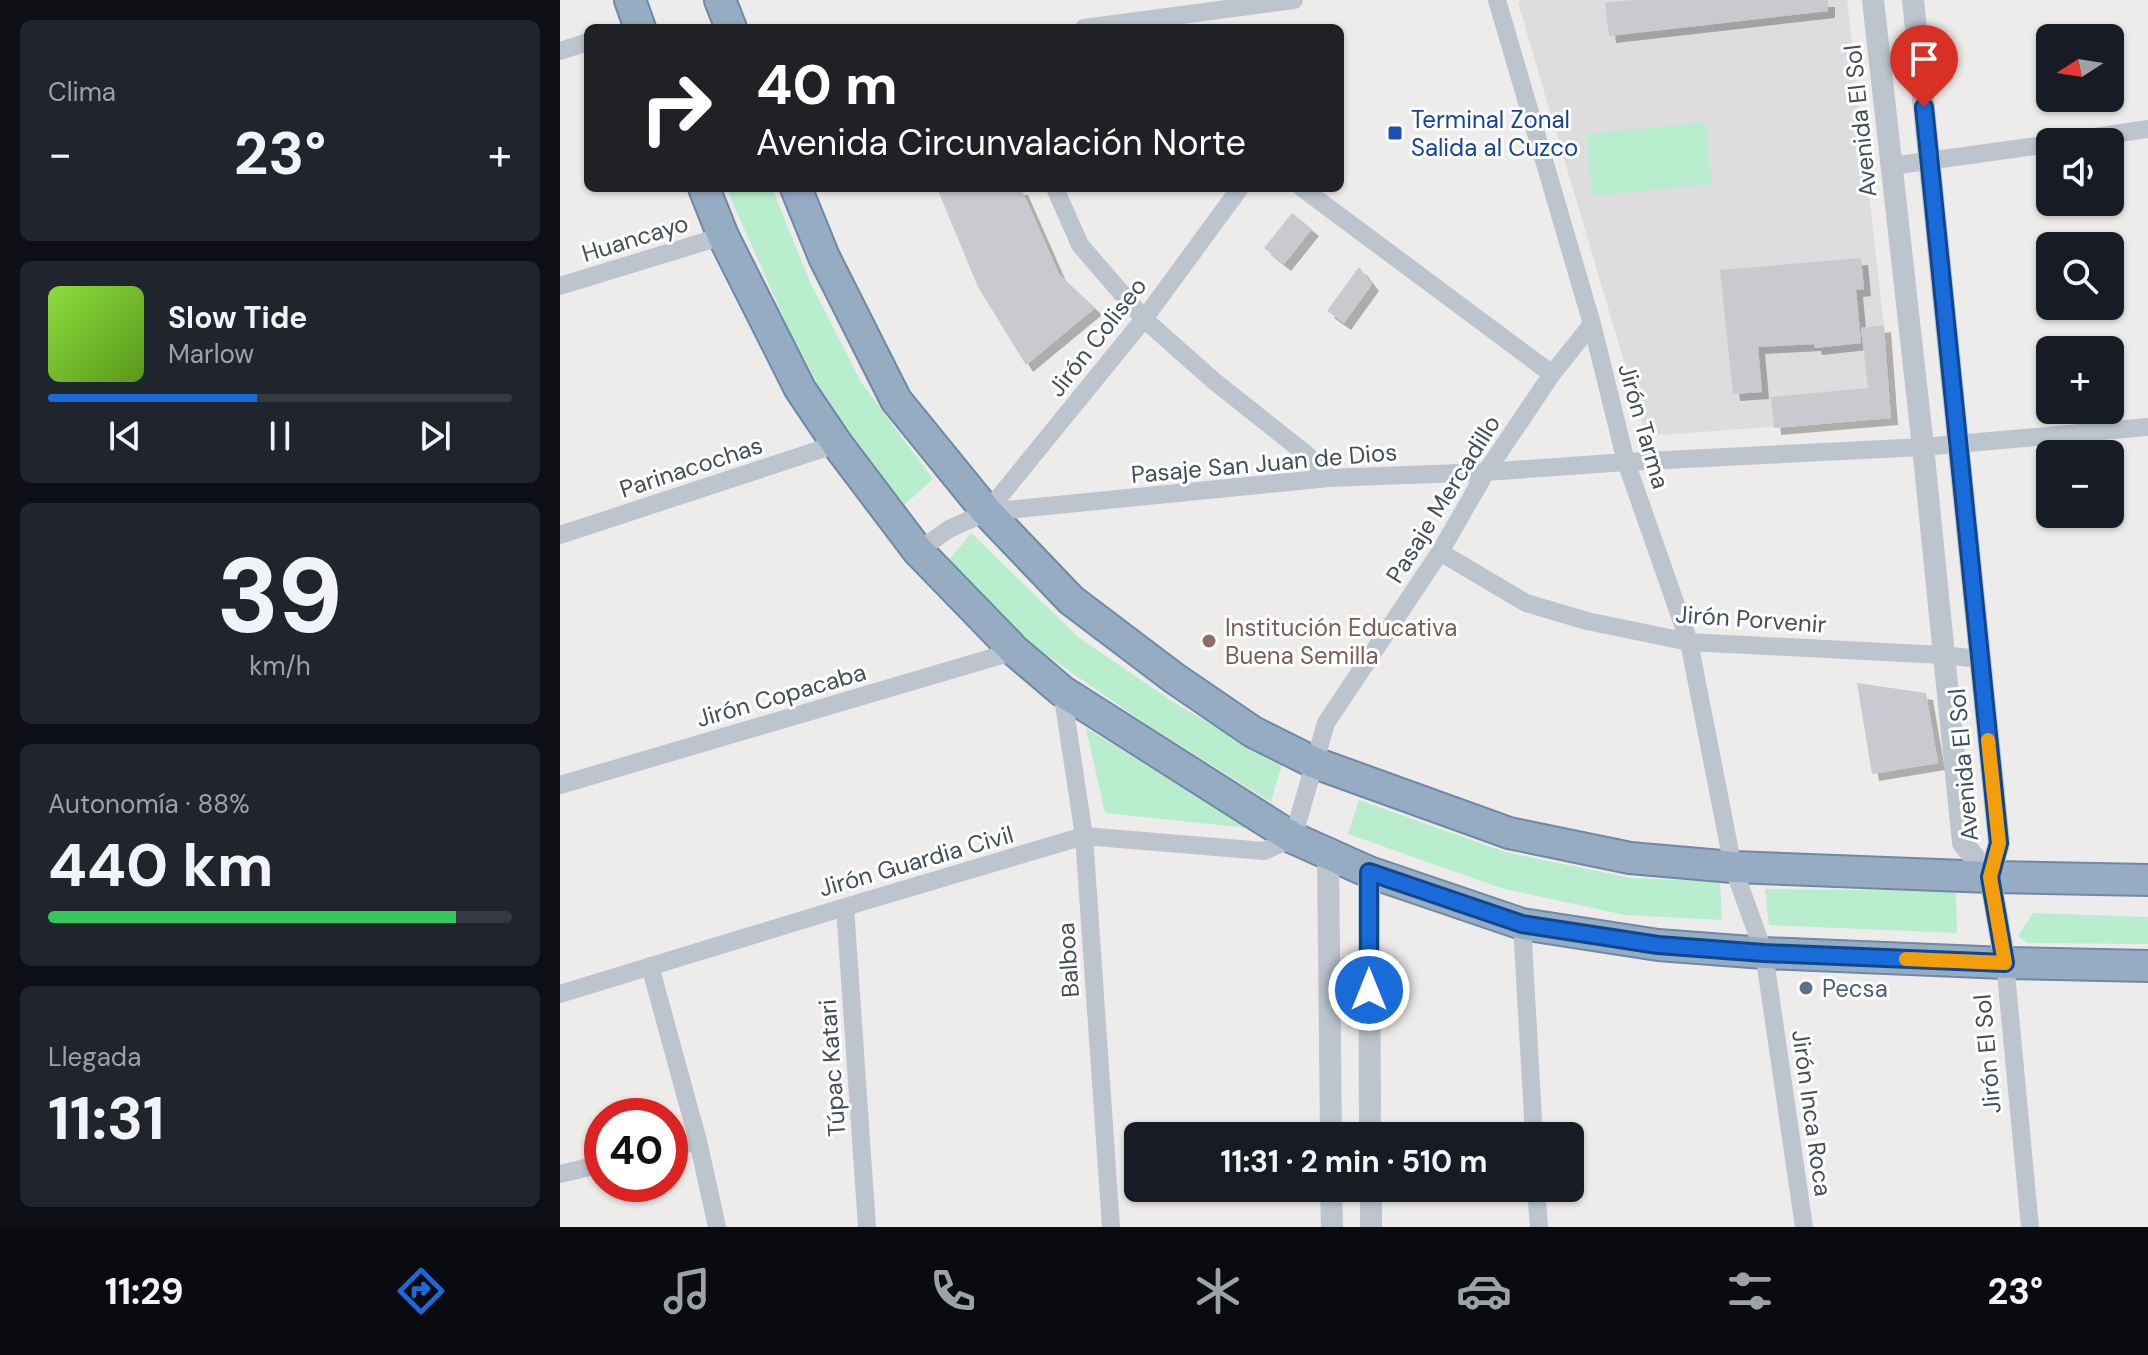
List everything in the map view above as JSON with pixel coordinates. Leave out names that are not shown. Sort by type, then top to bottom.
[{"type":"highway","points":[[706,192],[723,236],[800,389],[837,444],[918,551],[1015,651],[1062,691],[1293,838],[1369,872],[1522,924],[1658,945],[1764,953],[2148,966]]},
{"type":"highway","points":[[798,192],[824,257],[896,400],[987,512],[1071,600],[1174,678],[1253,732],[1315,763],[1509,833],[1630,858],[1733,867],[2148,880]]},
{"type":"street","points":[[1116,24],[1294,0]]},
{"type":"street","name":"Jirón Tarma","points":[[1497,0],[1592,324],[1626,462],[1689,642],[1733,867]]},
{"type":"street","name":"Avenida El Sol","points":[[1873,0],[1963,843],[1990,877]]},
{"type":"street","name":"Avenida El Sol","points":[[1913,0],[1999,843],[1990,877]]},
{"type":"street","points":[[560,51],[584,43]]},
{"type":"street","points":[[2124,133],[2148,129]]},
{"type":"street","points":[[1891,166],[2036,146]]},
{"type":"street","points":[[1057,192],[1080,245],[1144,319],[1214,381],[1306,454],[1329,478]]},
{"type":"street","name":"Jirón Coliseo","points":[[987,512],[1144,319],[1237,192]]},
{"type":"street","points":[[1307,192],[1552,374]]},
{"type":"street","name":"Huancayo","points":[[560,286],[723,236]]},
{"type":"street","name":"Pasaje Mercadillo","points":[[1293,838],[1326,723],[1440,552],[1486,472],[1552,374],[1592,324]]},
{"type":"street","name":"Pasaje San Juan de Dios","points":[[918,551],[949,529],[987,512],[1329,478],[1958,445],[2148,427]]},
{"type":"street","name":"Parinacochas","points":[[560,535],[837,444]]},
{"type":"street","name":"Jirón Porvenir","points":[[1440,552],[1526,603],[1587,621],[1689,642],[1980,659]]},
{"type":"street","name":"Jirón Copacaba","points":[[560,785],[1015,651]]},
{"type":"street","name":"Balboa","points":[[1062,691],[1084,836],[1111,1227]]},
{"type":"street","name":"Jirón Guardia Civil","points":[[560,994],[1084,836],[1264,851],[1293,838]]},
{"type":"street","points":[[1328,855],[1331,1122]]},
{"type":"street","name":"Jirón Inca Roca","points":[[1733,867],[1764,953],[1804,1227]]},
{"type":"street","points":[[1369,872],[1370,1122]]},
{"type":"street","name":"Jirón El Sol","points":[[1990,877],[2005,963],[2030,1227]]},
{"type":"street","name":"Túpac Katari","points":[[845,907],[867,1227]]},
{"type":"street","points":[[1522,924],[1533,1122]]},
{"type":"street","points":[[650,966],[698,1141],[717,1227]]},
{"type":"street","points":[[560,994],[560,1001]]},
{"type":"street","points":[[688,1144],[698,1141]]},
{"type":"street","points":[[560,1174],[584,1168]]},
{"type":"street","points":[[1331,1202],[1332,1227]]},
{"type":"street","points":[[1371,1202],[1371,1227]]},
{"type":"street","points":[[1537,1202],[1539,1227]]},
{"type":"shaded area","points":[[1521,0],[1847,0],[1888,361],[1891,418],[1646,436],[1518,3]]},
{"type":"green space","points":[[1705,122],[1712,184],[1592,196],[1586,134]]},
{"type":"green space","points":[[728,192],[774,192],[810,282],[861,382],[933,479],[901,508],[834,414],[792,336]]},
{"type":"green space","points":[[971,533],[1079,638],[1181,707],[1282,764],[1271,802],[1149,726],[1042,652],[946,564]]},
{"type":"green space","points":[[1086,728],[1248,828],[1105,813]]},
{"type":"green space","points":[[1359,800],[1505,852],[1631,878],[1720,882],[1722,920],[1625,915],[1504,889],[1348,834]]},
{"type":"green space","points":[[1765,889],[1956,891],[1957,933],[1769,925]]},
{"type":"green space","points":[[2033,913],[2148,917],[2148,944],[2027,943],[2018,936]]},
{"type":"building","points":[[1632,0],[1828,0],[1828,11],[1609,36],[1605,3]]},
{"type":"building","points":[[939,192],[1023,192],[1059,274],[1095,308],[1026,365],[978,287]]},
{"type":"building","points":[[1292,213],[1312,229],[1284,264],[1264,248]]},
{"type":"building","points":[[1861,258],[1864,289],[1856,290],[1861,343],[1815,348],[1814,344],[1758,347],[1762,392],[1733,394],[1720,270]]},
{"type":"building","points":[[1359,267],[1372,284],[1344,323],[1327,311]]},
{"type":"building","points":[[1884,325],[1891,418],[1774,428],[1771,397],[1868,388],[1861,328]]},
{"type":"building","points":[[1857,683],[1926,693],[1938,763],[1872,774]]},
{"type":"slow traffic","points":[[1906,959],[2005,963],[1990,877],[1999,843],[1988,740]]},
{"type":"place","name":"Terminal Zonal Salida al Cuzco","points":[[1395,133]]},
{"type":"place","name":"Institución Educativa Buena Semilla","points":[[1209,641]]},
{"type":"place","name":"Pecsa","points":[[1806,988]]},
{"type":"route","points":[[1369,990],[1369,872],[1522,924],[1658,945],[1764,953],[2005,963],[1990,877],[1999,843],[1924,107]]}]
